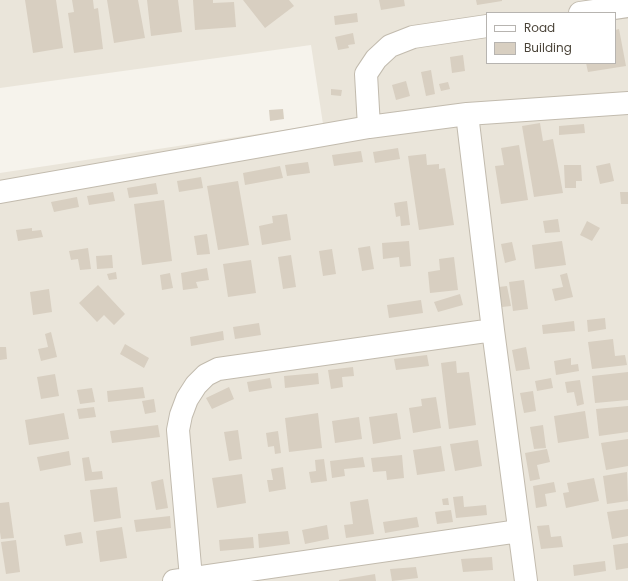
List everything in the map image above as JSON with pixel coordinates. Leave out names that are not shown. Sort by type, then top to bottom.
[{"type":"street","points":[[587,12],[628,6]]},
{"type":"street","points":[[368,127],[366,74],[376,59],[390,46],[413,37],[486,26]]},
{"type":"street","points":[[0,192],[368,127],[467,114],[628,103]]},
{"type":"street","points":[[467,114],[493,330],[526,581]]},
{"type":"street","points":[[493,330],[218,369],[206,375],[196,385],[187,399],[181,415],[178,430],[183,580],[519,531]]},
{"type":"shaded area","points":[[0,0],[628,0],[628,581],[0,581],[0,173],[323,124],[311,45],[0,88]]},
{"type":"building","points":[[25,0],[56,0],[63,48],[33,53]]},
{"type":"building","points":[[72,0],[93,0],[94,9],[98,8],[103,49],[74,53],[68,13],[74,12]]},
{"type":"building","points":[[107,0],[138,0],[145,38],[114,43]]},
{"type":"building","points":[[147,0],[178,0],[182,32],[151,36]]},
{"type":"building","points":[[193,0],[213,0],[213,3],[234,2],[236,27],[195,30]]},
{"type":"building","points":[[243,0],[289,0],[294,6],[265,28]]},
{"type":"building","points":[[379,0],[404,0],[405,6],[381,10]]},
{"type":"building","points":[[476,0],[502,0],[502,1],[477,5]]},
{"type":"building","points":[[357,13],[358,22],[335,25],[334,16]]},
{"type":"building","points":[[619,29],[626,66],[588,72],[586,64],[616,64],[616,30]]},
{"type":"building","points":[[353,33],[355,44],[348,45],[349,48],[338,50],[335,37]]},
{"type":"building","points":[[463,55],[465,71],[452,73],[450,57]]},
{"type":"building","points":[[431,70],[435,94],[426,96],[421,72]]},
{"type":"building","points":[[406,81],[410,96],[396,100],[392,85]]},
{"type":"building","points":[[448,82],[450,89],[441,91],[439,84]]},
{"type":"building","points":[[331,89],[342,90],[341,96],[331,95]]},
{"type":"building","points":[[283,109],[284,119],[270,121],[269,110]]},
{"type":"building","points":[[540,123],[543,141],[553,139],[563,193],[534,197],[522,126]]},
{"type":"building","points":[[584,124],[585,133],[559,135],[559,126]]},
{"type":"building","points":[[519,145],[528,200],[501,204],[495,166],[504,165],[501,148]]},
{"type":"building","points":[[398,148],[400,159],[375,163],[373,152]]},
{"type":"building","points":[[361,151],[363,162],[334,166],[332,155]]},
{"type":"building","points":[[426,154],[427,165],[439,164],[439,169],[445,168],[454,225],[419,230],[408,156]]},
{"type":"building","points":[[308,162],[310,173],[287,176],[285,165]]},
{"type":"building","points":[[610,163],[614,181],[600,184],[596,166]]},
{"type":"building","points":[[564,165],[581,165],[582,181],[576,181],[576,188],[565,188]]},
{"type":"building","points":[[280,166],[283,178],[245,185],[243,173]]},
{"type":"building","points":[[201,177],[203,188],[179,192],[177,181]]},
{"type":"building","points":[[238,181],[249,245],[218,250],[207,186]]},
{"type":"building","points":[[156,183],[158,194],[129,198],[127,188]]},
{"type":"building","points":[[113,192],[115,201],[89,205],[87,196]]},
{"type":"building","points":[[620,192],[628,192],[628,204],[621,204]]},
{"type":"building","points":[[77,197],[79,207],[54,212],[51,202]]},
{"type":"building","points":[[164,200],[172,261],[142,265],[134,204]]},
{"type":"building","points":[[407,201],[410,225],[401,226],[400,216],[396,217],[394,203]]},
{"type":"building","points":[[287,214],[291,240],[262,245],[259,226],[273,223],[272,216]]},
{"type":"building","points":[[558,219],[560,232],[545,233],[543,221]]},
{"type":"building","points":[[587,221],[600,228],[592,241],[580,235]]},
{"type":"building","points":[[32,228],[32,231],[41,230],[43,237],[18,241],[16,230]]},
{"type":"building","points":[[207,234],[210,254],[197,255],[194,236]]},
{"type":"building","points":[[409,241],[411,266],[400,267],[399,257],[383,259],[382,243]]},
{"type":"building","points":[[562,241],[566,265],[535,269],[532,245]]},
{"type":"building","points":[[512,242],[516,260],[505,263],[501,244]]},
{"type":"building","points":[[370,246],[374,269],[362,271],[358,248]]},
{"type":"building","points":[[88,248],[91,269],[80,270],[78,259],[71,260],[69,251]]},
{"type":"building","points":[[332,249],[336,274],[323,276],[319,251]]},
{"type":"building","points":[[112,255],[113,268],[97,269],[96,256]]},
{"type":"building","points":[[291,255],[296,287],[283,289],[278,257]]},
{"type":"building","points":[[454,257],[458,290],[430,293],[428,272],[440,270],[439,259]]},
{"type":"building","points":[[251,260],[256,293],[228,297],[223,264]]},
{"type":"building","points":[[207,268],[209,280],[196,282],[198,288],[183,290],[181,273]]},
{"type":"building","points":[[116,272],[117,279],[109,280],[107,274]]},
{"type":"building","points":[[170,273],[173,288],[162,290],[160,275]]},
{"type":"building","points":[[567,273],[573,297],[555,301],[552,289],[563,287],[560,275]]},
{"type":"building","points":[[524,280],[528,309],[513,311],[509,282]]},
{"type":"building","points":[[98,285],[125,314],[114,325],[104,315],[97,322],[79,303]]},
{"type":"building","points":[[507,286],[511,306],[502,307],[499,287]]},
{"type":"building","points":[[49,289],[52,312],[33,315],[30,292]]},
{"type":"building","points":[[460,294],[463,305],[438,312],[434,302]]},
{"type":"building","points":[[421,300],[423,313],[389,318],[387,305]]},
{"type":"building","points":[[605,318],[606,329],[588,332],[587,320]]},
{"type":"building","points":[[574,321],[575,331],[543,334],[542,325]]},
{"type":"building","points":[[259,323],[261,335],[235,339],[233,327]]},
{"type":"building","points":[[223,331],[224,340],[191,346],[190,337]]},
{"type":"building","points":[[51,332],[57,357],[41,361],[38,349],[48,347],[45,334]]},
{"type":"building","points":[[613,339],[615,356],[625,355],[627,365],[592,369],[588,342]]},
{"type":"building","points":[[125,344],[149,358],[144,368],[120,354]]},
{"type":"building","points":[[0,347],[6,347],[7,359],[0,360]]},
{"type":"building","points":[[526,347],[530,369],[516,371],[512,350]]},
{"type":"building","points":[[427,355],[429,366],[396,370],[394,359]]},
{"type":"building","points":[[571,358],[571,365],[578,364],[579,371],[556,375],[554,361]]},
{"type":"building","points":[[456,361],[457,373],[469,372],[476,425],[449,429],[441,363]]},
{"type":"building","points":[[353,367],[354,376],[342,377],[343,387],[331,389],[328,370]]},
{"type":"building","points":[[628,372],[628,400],[595,403],[592,376]]},
{"type":"building","points":[[318,373],[319,384],[285,388],[284,376]]},
{"type":"building","points":[[55,374],[59,396],[41,399],[37,377]]},
{"type":"building","points":[[270,378],[272,388],[249,392],[247,382]]},
{"type":"building","points":[[551,378],[553,388],[537,391],[535,381]]},
{"type":"building","points":[[580,380],[584,404],[577,406],[574,392],[567,393],[565,382]]},
{"type":"building","points":[[143,387],[145,398],[108,402],[107,391]]},
{"type":"building","points":[[229,387],[234,399],[212,409],[206,398]]},
{"type":"building","points":[[92,388],[95,402],[80,404],[77,390]]},
{"type":"building","points":[[533,391],[536,411],[524,413],[520,393]]},
{"type":"building","points":[[436,397],[441,428],[413,433],[409,408],[422,406],[421,399]]},
{"type":"building","points":[[154,399],[156,412],[145,414],[142,401]]},
{"type":"building","points":[[628,406],[628,432],[599,436],[596,409]]},
{"type":"building","points":[[94,407],[96,417],[79,419],[77,409]]},
{"type":"building","points":[[585,411],[589,438],[558,443],[554,416]]},
{"type":"building","points":[[64,413],[69,439],[29,445],[25,420]]},
{"type":"building","points":[[318,413],[322,448],[289,452],[285,418]]},
{"type":"building","points":[[397,413],[401,439],[373,444],[369,417]]},
{"type":"building","points":[[359,417],[362,439],[335,443],[332,421]]},
{"type":"building","points":[[158,425],[160,437],[112,443],[110,431]]},
{"type":"building","points":[[543,425],[546,448],[534,449],[530,427]]},
{"type":"building","points":[[238,430],[242,459],[229,461],[224,432]]},
{"type":"building","points":[[278,431],[281,453],[275,454],[274,446],[268,447],[266,433]]},
{"type":"building","points":[[628,439],[628,466],[606,470],[601,443]]},
{"type":"building","points":[[478,440],[482,466],[455,471],[450,444]]},
{"type":"building","points":[[441,446],[445,471],[417,475],[413,450]]},
{"type":"building","points":[[547,449],[550,462],[537,465],[540,479],[530,481],[525,453]]},
{"type":"building","points":[[69,451],[71,465],[40,471],[37,457]]},
{"type":"building","points":[[402,455],[404,478],[387,480],[386,471],[373,472],[371,458]]},
{"type":"building","points":[[89,457],[92,472],[102,471],[103,479],[85,481],[82,458]]},
{"type":"building","points":[[363,457],[365,467],[344,469],[345,476],[332,478],[330,461]]},
{"type":"building","points":[[324,459],[327,481],[311,483],[309,472],[316,471],[315,460]]},
{"type":"building","points":[[283,467],[286,489],[269,492],[267,480],[273,480],[271,469]]},
{"type":"building","points":[[627,472],[628,501],[607,504],[603,476]]},
{"type":"building","points":[[242,474],[246,503],[217,508],[212,478]]},
{"type":"building","points":[[594,478],[599,501],[566,508],[563,493],[569,492],[567,483]]},
{"type":"building","points":[[163,479],[168,508],[156,510],[151,482]]},
{"type":"building","points":[[554,482],[556,492],[545,494],[547,506],[536,508],[533,486]]},
{"type":"building","points":[[117,487],[121,518],[94,522],[90,490]]},
{"type":"building","points":[[463,496],[464,507],[486,505],[487,515],[456,518],[453,497]]},
{"type":"building","points":[[448,498],[449,505],[443,505],[442,499]]},
{"type":"building","points":[[368,499],[374,534],[346,538],[344,525],[353,524],[350,502]]},
{"type":"building","points":[[9,502],[14,538],[1,539],[0,503]]},
{"type":"building","points":[[628,509],[628,536],[612,539],[607,512]]},
{"type":"building","points":[[451,510],[453,522],[437,524],[435,512]]},
{"type":"building","points":[[170,516],[171,528],[136,532],[134,520]]},
{"type":"building","points":[[417,517],[419,527],[385,533],[383,522]]},
{"type":"building","points":[[327,525],[329,539],[305,544],[302,530]]},
{"type":"building","points":[[549,525],[551,537],[561,536],[563,547],[541,549],[537,526]]},
{"type":"building","points":[[122,527],[127,558],[100,562],[96,531]]},
{"type":"building","points":[[288,531],[290,544],[259,548],[258,534]]},
{"type":"building","points":[[81,532],[83,543],[66,546],[64,535]]},
{"type":"building","points":[[253,537],[254,548],[220,551],[219,540]]},
{"type":"building","points":[[16,540],[20,572],[6,574],[1,542]]},
{"type":"building","points":[[628,543],[628,568],[616,570],[613,545]]},
{"type":"building","points":[[492,557],[493,570],[463,572],[461,559]]},
{"type":"building","points":[[605,561],[606,571],[574,576],[573,565]]},
{"type":"building","points":[[416,567],[418,578],[392,581],[390,569]]},
{"type":"building","points":[[375,574],[376,581],[339,581],[339,580]]}]
